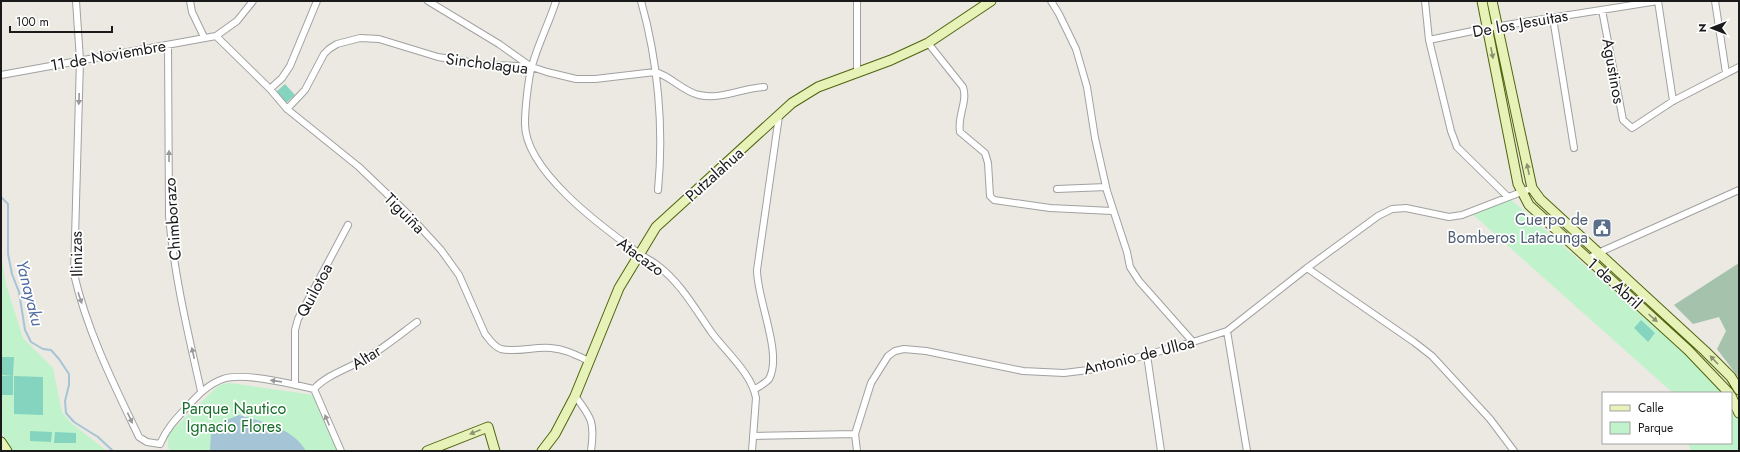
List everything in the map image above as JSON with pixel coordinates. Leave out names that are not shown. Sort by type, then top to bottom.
[{"type":"street","name":"Ilinizas","points":[[76,1],[80,60],[74,274],[84,307],[112,380],[139,437],[147,442],[160,444]]},
{"type":"street","points":[[190,1],[192,12],[204,37]]},
{"type":"street","points":[[216,36],[236,21],[253,1]]},
{"type":"street","points":[[270,89],[282,78],[290,66],[317,1]]},
{"type":"street","points":[[428,1],[532,66]]},
{"type":"street","name":"Atacazo","points":[[556,1],[532,66],[525,123],[526,137],[533,152],[567,196],[594,221],[639,254],[657,264],[685,292],[712,333],[749,380],[756,398],[752,451]]},
{"type":"street","points":[[640,1],[652,47],[655,72],[660,140],[658,190]]},
{"type":"street","points":[[857,1],[857,72]]},
{"type":"street","name":"Putzalahua","points":[[542,451],[555,434],[575,396],[619,288],[656,226],[792,103],[818,87],[891,60],[928,42],[991,1]]},
{"type":"street","points":[[1051,1],[1076,49],[1087,87],[1095,138],[1106,187],[1112,211],[1127,252],[1130,267],[1139,280],[1193,342]]},
{"type":"street","points":[[1425,1],[1429,40],[1451,131],[1457,148],[1508,197]]},
{"type":"street","name":"1 de Abril","points":[[1482,1],[1518,184],[1529,205],[1688,350],[1728,392]]},
{"type":"street","name":"1 de Abril","points":[[1492,1],[1532,188],[1540,199],[1705,350],[1731,378],[1739,390]]},
{"type":"street","points":[[1658,1],[1674,101],[1739,67]]},
{"type":"street","name":"De los Jesuitas","points":[[1429,40],[1487,28],[1602,10],[1635,3],[1658,1]]},
{"type":"street","points":[[1715,1],[1726,73]]},
{"type":"street","name":"Agustinos","points":[[1602,10],[1623,120],[1632,128],[1674,101]]},
{"type":"street","points":[[1554,18],[1574,148]]},
{"type":"street","name":"11 de Noviembre","points":[[1,75],[216,36]]},
{"type":"street","name":"Tiguiña","points":[[216,36],[270,89],[287,109],[359,167],[410,216],[441,250],[458,275],[485,334],[492,342],[500,348],[514,350],[543,347],[557,349],[589,361]]},
{"type":"street","name":"Sincholagua","points":[[287,109],[305,90],[324,54],[329,49],[337,44],[360,38],[379,39],[438,57],[482,64],[532,66],[546,72],[568,77],[595,79],[655,72]]},
{"type":"street","points":[[928,42],[964,87],[966,95],[959,126],[960,132],[985,153],[988,163],[990,196],[994,200],[1050,208],[1112,211]]},
{"type":"street","name":"Chimborazo","points":[[168,45],[169,216],[171,242],[182,305],[201,392]]},
{"type":"street","points":[[655,72],[663,74],[687,90],[699,95],[725,95],[764,87]]},
{"type":"street","points":[[754,390],[768,379],[773,365],[771,341],[757,286],[756,270],[779,116]]},
{"type":"street","points":[[1057,189],[1106,187]]},
{"type":"street","name":"Antonio de Ulloa","points":[[855,434],[871,383],[888,356],[895,351],[904,349],[926,351],[1023,371],[1064,373],[1096,369],[1228,331],[1307,268],[1378,216],[1392,209],[1406,208],[1449,217],[1462,215],[1532,188]]},
{"type":"street","points":[[1588,259],[1598,253],[1739,190]]},
{"type":"street","name":"Quilotoa","points":[[295,384],[295,330],[298,320],[348,225]]},
{"type":"street","points":[[1307,268],[1408,337],[1432,356],[1490,419],[1514,451]]},
{"type":"street","name":"Altar","points":[[314,389],[319,383],[327,378],[371,356],[417,322]]},
{"type":"street","points":[[1228,331],[1247,451]]},
{"type":"street","points":[[1147,355],[1161,451]]},
{"type":"street","points":[[163,451],[160,444],[167,430],[201,392],[223,379],[235,377],[295,384],[314,389],[341,451]]},
{"type":"street","points":[[575,396],[593,423],[591,451]]},
{"type":"street","points":[[1732,398],[1739,413]]},
{"type":"street","points":[[427,451],[488,427],[495,451]]},
{"type":"street","points":[[753,436],[855,434],[857,451]]},
{"type":"street","points":[[1,442],[7,451]]},
{"type":"green space","points":[[285,84],[295,95],[286,103],[276,92]]},
{"type":"green space","points":[[1508,197],[1728,392],[1672,392],[1470,212]]},
{"type":"green space","points":[[1,255],[6,284],[23,338],[53,368],[62,412],[70,422],[107,451],[13,451],[1,431]]},
{"type":"green space","points":[[1739,263],[1739,378],[1717,349],[1726,331],[1719,317],[1693,324],[1674,305]]},
{"type":"green space","points":[[1641,320],[1655,333],[1648,342],[1634,328]]},
{"type":"green space","points":[[1,357],[14,357],[13,376],[1,375]]},
{"type":"green space","points":[[1,376],[13,376],[13,395],[1,395]]},
{"type":"green space","points":[[14,376],[43,377],[43,415],[14,414]]},
{"type":"green space","name":"Parque Nautico Ignacio Flores","points":[[229,383],[314,395],[338,451],[170,451],[168,447],[168,434],[219,385]]},
{"type":"green space","points":[[1732,399],[1739,419],[1739,451],[1691,451],[1688,444],[1732,444]]},
{"type":"green space","points":[[30,431],[52,432],[51,442],[30,441]]},
{"type":"green space","points":[[55,432],[76,433],[76,443],[54,443]]},
{"type":"water","name":"Parque Nautico Ignacio Flores","points":[[239,415],[267,423],[285,431],[300,443],[306,451],[210,451],[211,433],[224,421]]},
{"type":"waterway","name":"Yanayaku","points":[[1,197],[8,204],[8,254],[12,274],[19,292],[25,330],[31,342],[43,349],[51,350],[69,374],[69,385],[65,401],[66,413],[74,422],[98,437],[113,451]]},
{"type":"place","name":"Cuerpo de Bomberos Latacunga","points":[[1602,228]]}]
